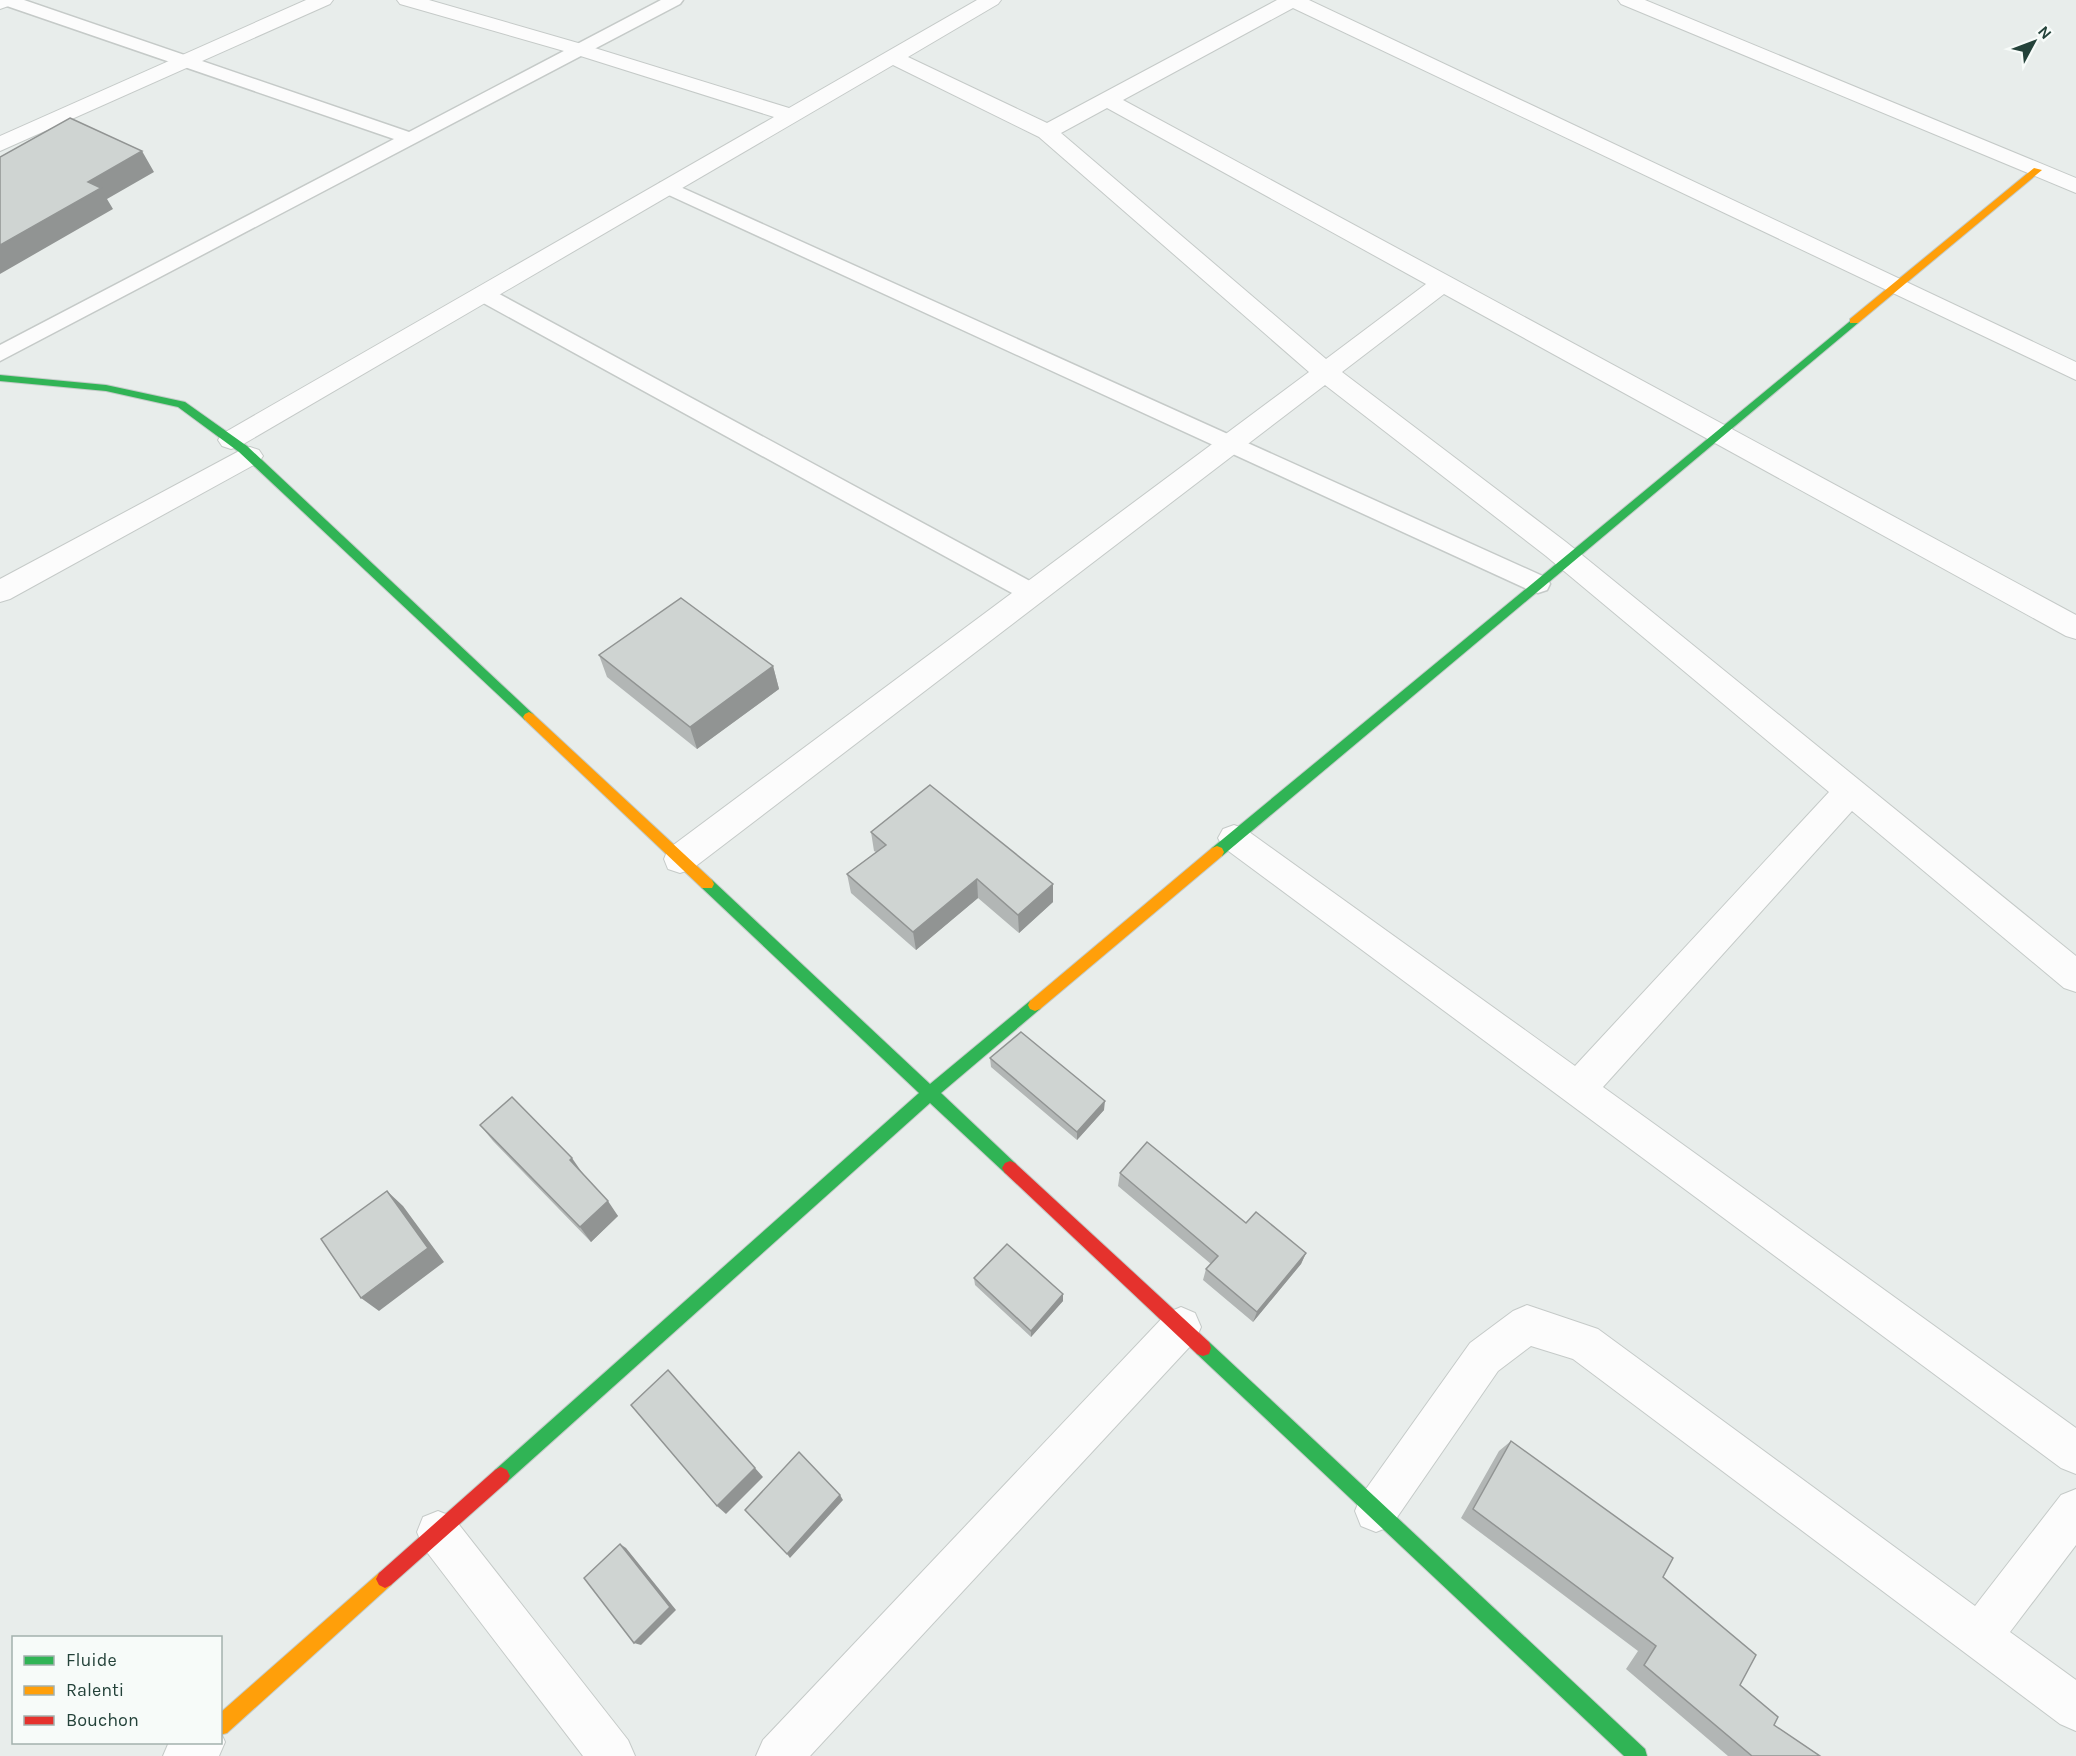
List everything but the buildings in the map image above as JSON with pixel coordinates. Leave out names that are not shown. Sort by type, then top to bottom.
[{"type":"street","points":[[0,3],[7,0]]},
{"type":"street","points":[[0,144],[323,0]]},
{"type":"street","points":[[407,0],[578,49],[791,115]]},
{"type":"street","points":[[0,592],[241,448],[483,294],[991,0]]},
{"type":"street","points":[[1047,132],[1292,0],[2076,372]]},
{"type":"street","points":[[1628,0],[2076,186]]},
{"type":"street","points":[[893,57],[1047,132],[1325,372],[1568,558],[2076,977]]},
{"type":"street","points":[[1107,99],[2076,628]]},
{"type":"street","points":[[222,1724],[930,1093],[1568,558],[2037,170]]},
{"type":"street","points":[[680,859],[1443,283]]},
{"type":"street","points":[[0,378],[106,388],[181,404],[241,448],[1638,1756]]},
{"type":"street","points":[[1578,1089],[1850,791]]},
{"type":"street","points":[[1234,838],[2076,1453]]},
{"type":"street","points":[[1376,1511],[1484,1357],[1527,1325],[1584,1343],[2076,1708]]},
{"type":"street","points":[[779,1756],[1181,1327]]},
{"type":"street","points":[[1979,1636],[2076,1510]]},
{"type":"street","points":[[438,1532],[612,1756]]},
{"type":"street","points":[[186,1756],[200,1744]]},
{"type":"lane","points":[[7,0],[409,138]]},
{"type":"lane","points":[[0,354],[674,0]]},
{"type":"lane","points":[[667,187],[1538,584]]},
{"type":"lane","points":[[483,294],[1032,592]]},
{"type":"traffic: fast","points":[[1217,852],[1854,321]]},
{"type":"traffic: fast","points":[[0,378],[106,388],[181,404],[243,449],[529,717]]},
{"type":"traffic: fast","points":[[707,884],[1010,1168]]},
{"type":"traffic: fast","points":[[501,1476],[930,1093],[1035,1005]]},
{"type":"traffic: fast","points":[[1203,1348],[1638,1756]]},
{"type":"traffic: slow","points":[[1854,321],[2037,170]]},
{"type":"traffic: slow","points":[[529,717],[707,884]]},
{"type":"traffic: slow","points":[[1035,1005],[1217,852]]},
{"type":"traffic: slow","points":[[222,1724],[385,1579]]},
{"type":"traffic: jam","points":[[1010,1168],[1203,1348]]},
{"type":"traffic: jam","points":[[385,1579],[501,1476]]}]
